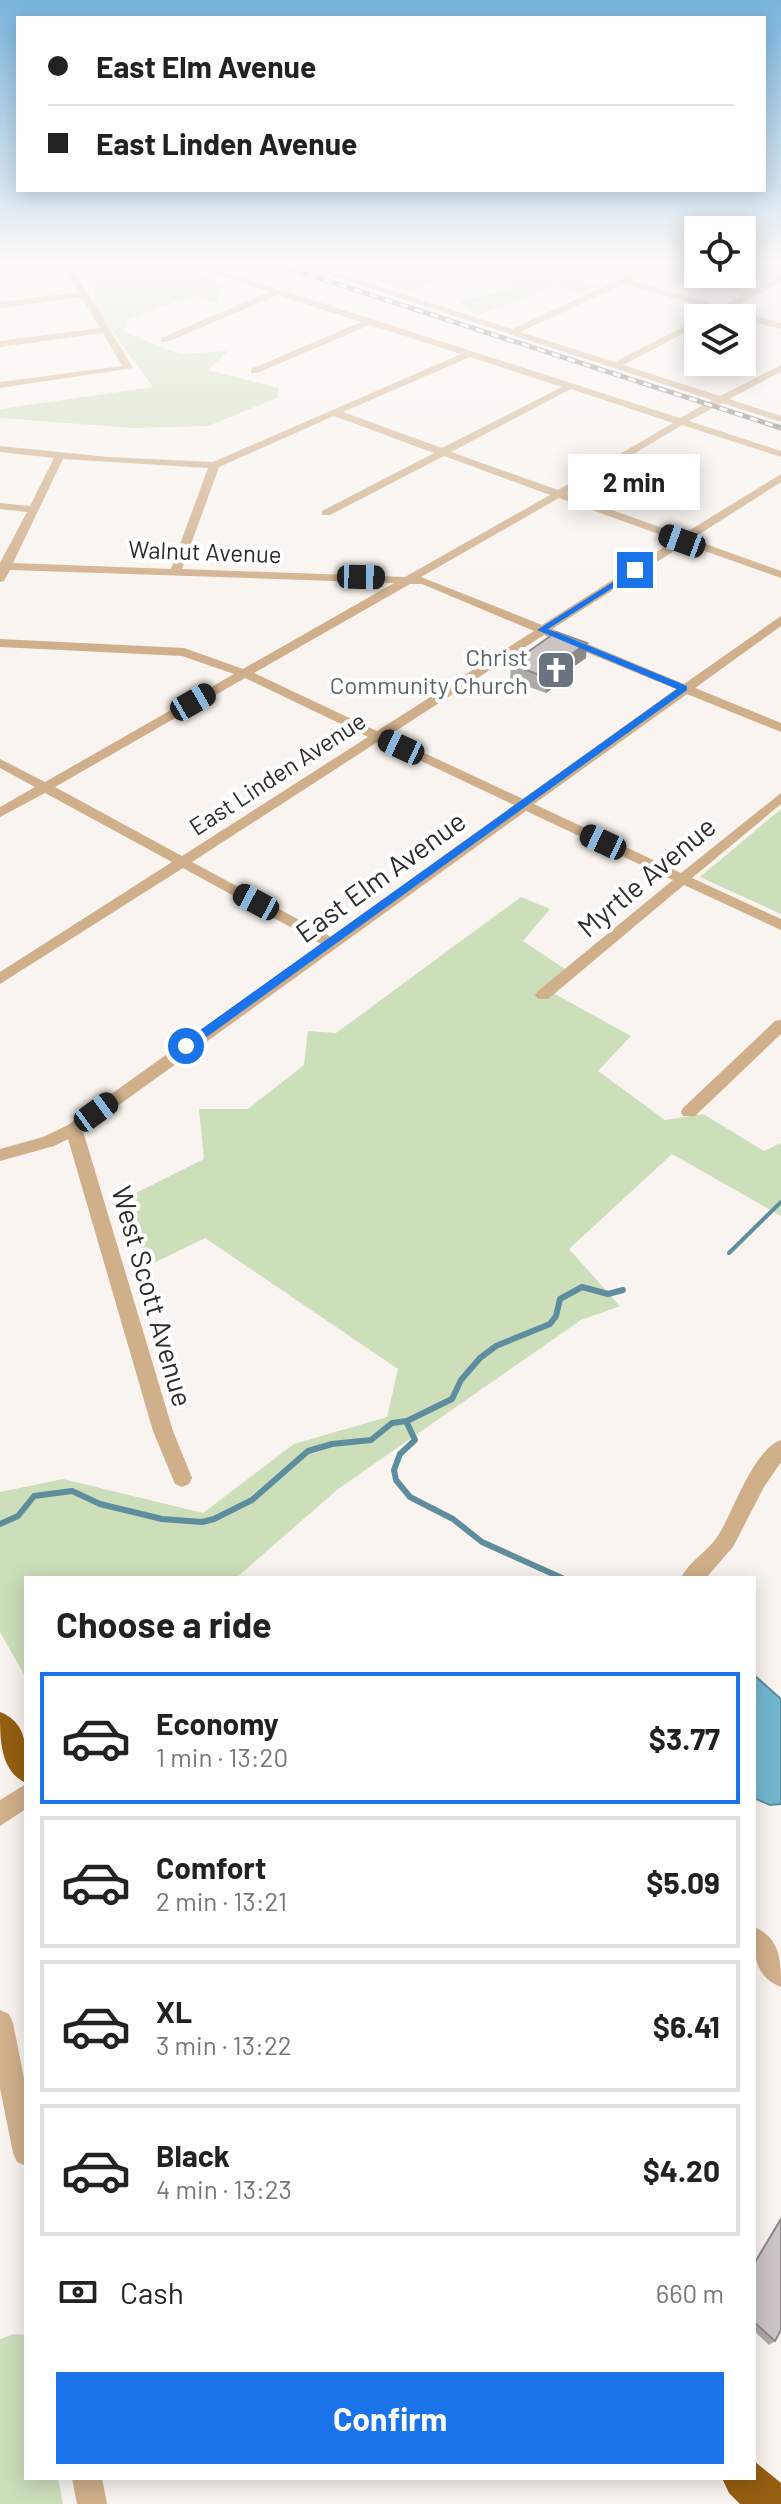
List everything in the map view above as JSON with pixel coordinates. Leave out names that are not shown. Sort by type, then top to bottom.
[{"type":"highway","points":[[1,1740],[24,1765]]},
{"type":"highway","points":[[746,2480],[771,2504]]},
{"type":"street","points":[[0,385],[61,377]]},
{"type":"street","points":[[0,449],[214,465],[417,377]]},
{"type":"street","points":[[541,377],[781,454]]},
{"type":"street","points":[[645,377],[781,419]]},
{"type":"street","points":[[0,813],[764,377]]},
{"type":"street","points":[[326,513],[570,386]]},
{"type":"street","points":[[335,413],[781,575]]},
{"type":"street","points":[[0,579],[3,566],[60,455]]},
{"type":"street","points":[[176,571],[214,465]]},
{"type":"street","name":"East Linden Avenue","points":[[0,979],[781,477]]},
{"type":"street","points":[[0,506],[32,509]]},
{"type":"street","name":"Walnut Avenue","points":[[3,566],[408,578]]},
{"type":"street","points":[[408,578],[424,581],[781,728]]},
{"type":"street","name":"East Elm Avenue","points":[[0,1155],[48,1142],[74,1129],[781,620]]},
{"type":"street","points":[[0,643],[191,653],[243,673],[781,925]]},
{"type":"street","points":[[0,763],[331,943]]},
{"type":"street","name":"Myrtle Avenue","points":[[543,995],[781,797]]},
{"type":"street","points":[[689,1112],[781,1025]]},
{"type":"street","name":"West Scott Avenue","points":[[74,1129],[163,1431],[182,1478]]},
{"type":"street","points":[[694,1576],[725,1543],[754,1482],[781,1448]]},
{"type":"street","points":[[0,1814],[24,1796]]},
{"type":"street","points":[[756,1942],[781,1975]]},
{"type":"street","points":[[0,2023],[24,2143]]},
{"type":"street","points":[[87,2480],[92,2504]]},
{"type":"green space","points":[[146,377],[235,377],[279,388],[277,398],[208,426],[133,428],[0,418],[0,409],[153,387]]},
{"type":"green space","points":[[781,809],[781,914],[700,877]]},
{"type":"green space","points":[[521,897],[550,909],[523,941],[571,973],[553,993],[631,1036],[598,1071],[665,1120],[703,1114],[764,1151],[781,1143],[781,1216],[672,1154],[569,1249],[620,1306],[581,1320],[338,1489],[238,1576],[24,1576],[24,1674],[0,1632],[0,1492],[63,1479],[203,1513],[294,1444],[387,1417],[398,1369],[205,1238],[150,1265],[118,1202],[204,1159],[199,1109],[248,1109],[304,1065],[308,1031],[336,1033]]},
{"type":"green space","points":[[14,2334],[24,2335],[24,2480],[58,2480],[63,2504],[0,2504],[0,2339]]},
{"type":"water","points":[[756,1677],[781,1699],[781,1804],[770,1805],[756,1799]]},
{"type":"building","points":[[556,632],[587,643],[559,663],[564,665],[547,678],[511,664]]},
{"type":"building","points":[[781,2219],[781,2330],[775,2341],[756,2324],[756,2261]]},
{"type":"waterway","points":[[729,1253],[781,1202]]},
{"type":"waterway","points":[[406,1421],[452,1399],[461,1380],[480,1358],[496,1346],[550,1324],[556,1316],[560,1299],[582,1287],[608,1294],[623,1290]]},
{"type":"waterway","points":[[0,1524],[18,1516],[34,1496],[72,1491],[100,1504],[162,1519],[202,1522],[214,1519],[252,1500],[308,1451],[332,1444],[371,1440],[392,1423],[406,1421]]},
{"type":"waterway","points":[[406,1421],[415,1440],[400,1454],[394,1470],[396,1480],[410,1497],[453,1519],[482,1542],[558,1576]]},
{"type":"railway","points":[[623,377],[781,428]]},
{"type":"place","name":"Christ Community Church","points":[[556,670]]},
{"type":"route","points":[[186,1046],[684,688],[542,630],[635,570]]}]
